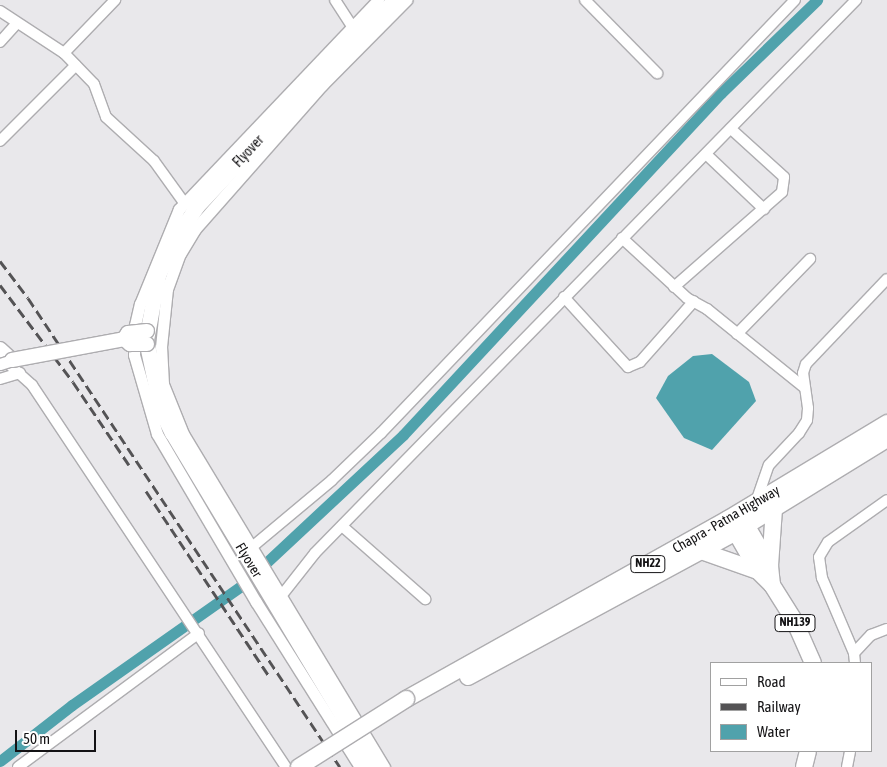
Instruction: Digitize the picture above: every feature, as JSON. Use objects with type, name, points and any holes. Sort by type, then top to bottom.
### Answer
[{"type":"highway","name":"Chapra - Patna Highway","points":[[408,704],[701,551],[737,522],[756,502],[887,423]]},
{"type":"highway","name":"Chapra - Patna Highway","points":[[408,704],[737,522],[774,509],[887,439]]},
{"type":"highway","points":[[701,551],[764,569],[774,509]]},
{"type":"highway","name":"NH139","points":[[737,522],[805,641],[813,662]]},
{"type":"highway","name":"NH22","points":[[299,767],[408,704]]},
{"type":"highway","name":"NH22","points":[[319,767],[408,704]]},
{"type":"highway","points":[[804,767],[808,752]]},
{"type":"main road","name":"Flyover","points":[[373,767],[172,433],[162,410],[147,337],[158,275],[176,238],[197,206],[348,45],[395,0]]},
{"type":"main road","points":[[0,349],[4,360],[124,339],[130,344],[147,337]]},
{"type":"street","points":[[64,53],[115,0]]},
{"type":"street","points":[[335,0],[352,26]]},
{"type":"street","points":[[384,767],[170,408],[163,384],[161,347],[167,290],[180,254],[195,229],[322,85],[406,0]]},
{"type":"street","points":[[282,596],[315,553],[856,0]]},
{"type":"street","points":[[360,767],[237,572],[157,434],[134,355],[135,325],[140,304],[175,218],[185,204],[376,1]]},
{"type":"street","points":[[591,2],[657,73]]},
{"type":"street","points":[[255,551],[381,433],[790,2]]},
{"type":"street","points":[[0,11],[64,53],[76,65],[94,84],[106,118],[158,165],[185,204]]},
{"type":"street","points":[[0,42],[17,22]]},
{"type":"street","points":[[0,141],[76,65]]},
{"type":"street","points":[[674,287],[782,192],[784,177],[731,129]]},
{"type":"street","points":[[706,154],[764,209]]},
{"type":"street","points":[[622,238],[674,287],[805,388]]},
{"type":"street","points":[[737,334],[810,259]]},
{"type":"street","points":[[756,502],[769,465],[799,433],[807,420],[803,373],[812,356],[887,279]]},
{"type":"street","points":[[564,297],[628,367],[640,362],[694,301]]},
{"type":"street","points":[[4,360],[32,384],[199,633],[286,767]]},
{"type":"street","points":[[0,379],[20,373]]},
{"type":"street","points":[[855,658],[822,578],[819,557],[828,542],[887,500]]},
{"type":"street","points":[[342,526],[425,598]]},
{"type":"street","points":[[855,658],[870,635],[887,629]]},
{"type":"street","points":[[18,767],[199,633]]},
{"type":"street","points":[[847,767],[850,752]]},
{"type":"water","points":[[712,354],[749,382],[756,401],[712,450],[684,438],[656,398],[668,376],[693,356]]},
{"type":"waterway","points":[[0,761],[72,705],[240,587],[403,435],[721,93],[817,0]]},
{"type":"railway","points":[[0,261],[28,298],[340,767]]},
{"type":"railway","points":[[0,285],[73,382],[129,465]]},
{"type":"railway","points":[[146,491],[269,676]]}]
